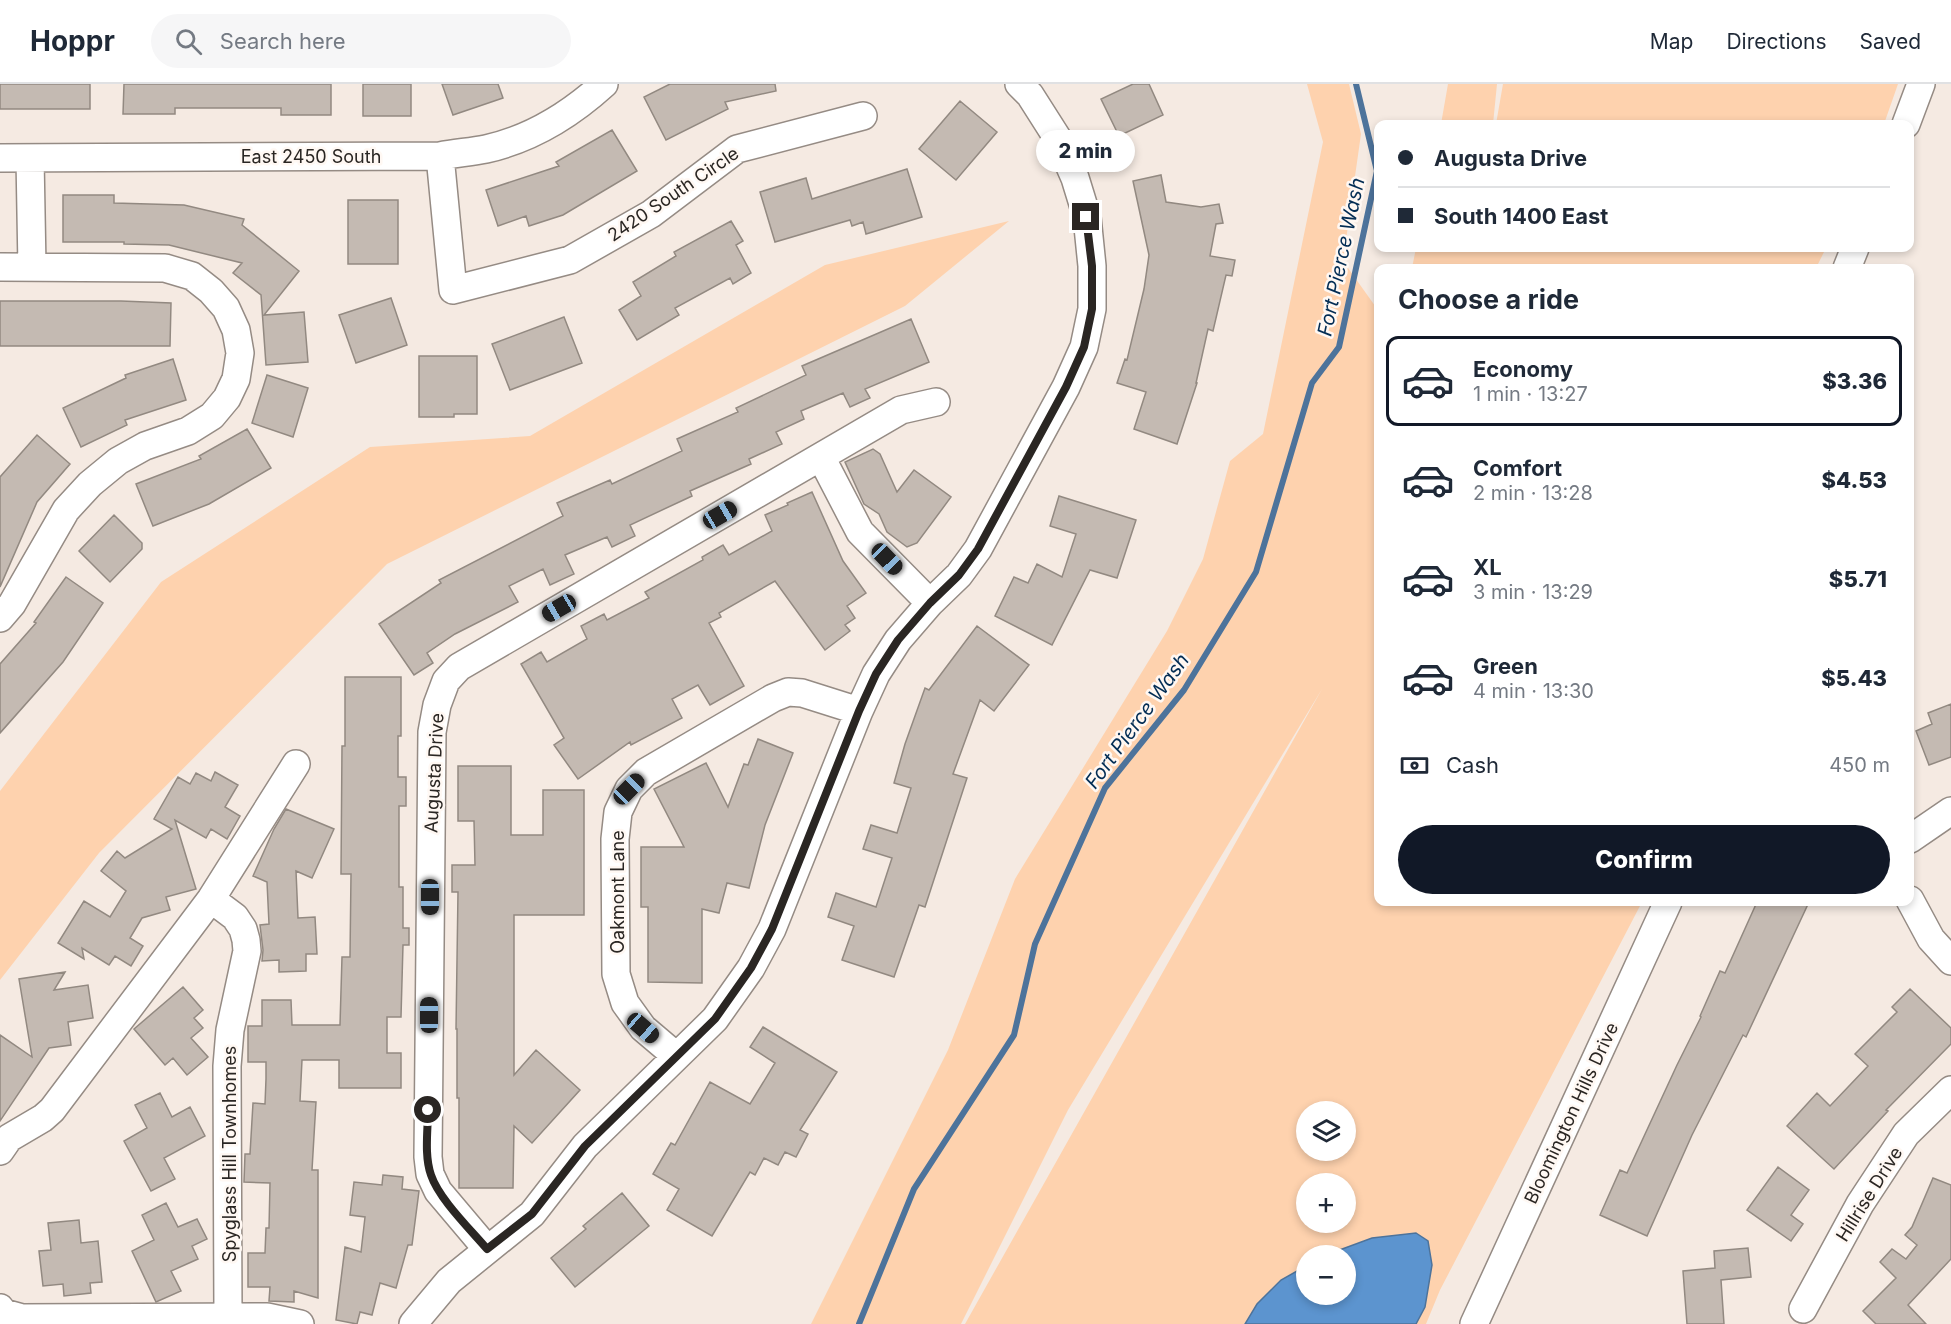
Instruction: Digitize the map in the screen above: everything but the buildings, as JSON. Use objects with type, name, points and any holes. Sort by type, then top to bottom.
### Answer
[{"type":"street","name":"East 2450 South","points":[[0,158],[440,156],[488,148],[525,136],[561,118],[604,84]]},
{"type":"street","points":[[413,1324],[449,1281],[532,1214],[585,1146],[715,1019],[751,968],[772,929],[876,674],[898,640],[930,603],[959,575],[978,549],[1066,387],[1084,347],[1092,309],[1092,266],[1086,217],[1075,178],[1058,139],[1030,95],[1019,84]]},
{"type":"street","points":[[1908,120],[1922,84]]},
{"type":"street","name":"2420 South Circle","points":[[440,156],[453,290],[570,260],[651,214],[737,149],[863,116]]},
{"type":"street","points":[[30,158],[32,267]]},
{"type":"street","points":[[0,267],[165,268],[192,276],[211,291],[226,308],[236,330],[240,353],[236,379],[227,398],[212,416],[188,431],[145,446],[118,461],[90,484],[66,510],[12,604],[0,618]]},
{"type":"street","name":"Augusta Drive","points":[[487,1249],[438,1191],[430,1174],[428,1157],[432,732],[437,705],[446,681],[459,667],[901,410],[936,402]]},
{"type":"street","points":[[821,457],[860,532],[930,603]]},
{"type":"street","name":"Oakmont Lane","points":[[676,1056],[643,1028],[626,1003],[616,974],[615,839],[618,812],[629,789],[646,772],[773,698],[788,692],[802,693],[859,711]]},
{"type":"street","points":[[0,1151],[9,1138],[52,1110],[211,899],[296,764]]},
{"type":"street","points":[[1914,836],[1951,810]]},
{"type":"street","name":"Spyglass Hill Townhomes","points":[[211,899],[235,917],[243,929],[247,951],[230,1030],[227,1066],[228,1317]]},
{"type":"street","name":"Bloomington Hills Drive","points":[[1473,1324],[1666,906]]},
{"type":"street","points":[[1913,906],[1931,939],[1951,962]]},
{"type":"street","name":"Hillrise Drive","points":[[1803,1309],[1860,1204],[1906,1134],[1951,1090]]},
{"type":"street","points":[[0,1308],[4,1313],[22,1318],[267,1317],[300,1324]]},
{"type":"shaded area","points":[[1307,84],[1349,84],[1361,134],[1343,261],[1374,304],[1374,906],[1640,906],[1440,1290],[1426,1324],[965,1324],[1322,689],[1068,1110],[961,1324],[811,1324],[948,1050],[1015,879],[1167,631],[1203,559],[1230,461],[1263,434],[1323,142]]},
{"type":"shaded area","points":[[1448,84],[1497,84],[1493,120],[1442,120]]},
{"type":"shaded area","points":[[1503,84],[1898,84],[1885,120],[1497,120]]},
{"type":"shaded area","points":[[1009,221],[905,306],[387,564],[99,853],[0,980],[0,791],[161,582],[370,447],[530,436],[825,265]]},
{"type":"shaded area","points":[[1415,252],[1824,252],[1818,264],[1413,264]]},
{"type":"water","points":[[1416,1233],[1428,1241],[1432,1265],[1425,1307],[1416,1324],[1245,1324],[1257,1304],[1281,1280],[1296,1272],[1296,1305],[1356,1305],[1356,1245],[1353,1245],[1372,1238]]},
{"type":"waterway","name":"Fort Pierce Wash","points":[[1356,84],[1374,159]]},
{"type":"waterway","name":"Fort Pierce Wash","points":[[859,1324],[914,1189],[1014,1035],[1035,944],[1105,788],[1184,690],[1256,572],[1312,383],[1339,347],[1374,185]]},
{"type":"route","points":[[428,1110],[430,1174],[438,1191],[487,1249],[532,1214],[585,1146],[715,1019],[751,968],[772,929],[876,674],[898,640],[930,603],[959,575],[978,549],[1066,387],[1084,347],[1092,309],[1092,266],[1086,217]]}]
